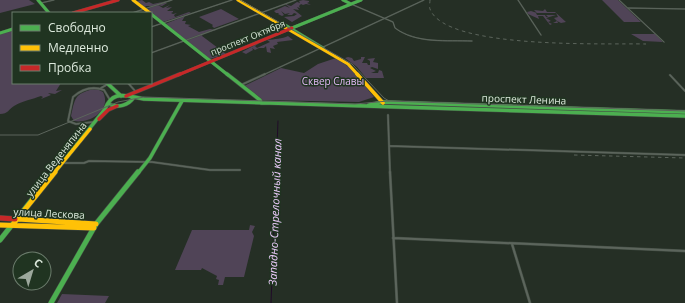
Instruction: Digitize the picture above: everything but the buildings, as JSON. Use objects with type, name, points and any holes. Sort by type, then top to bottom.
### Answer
[{"type":"main road","points":[[76,12],[118,0]]},
{"type":"main road","points":[[133,0],[148,12]]},
{"type":"main road","points":[[240,0],[351,66],[383,104]]},
{"type":"main road","points":[[342,0],[351,4]]},
{"type":"main road","name":"проспект Октября","points":[[136,94],[361,0]]},
{"type":"main road","points":[[39,2],[48,12]]},
{"type":"main road","points":[[152,16],[260,100],[260,103]]},
{"type":"main road","points":[[0,33],[12,29]]},
{"type":"main road","points":[[108,84],[121,96]]},
{"type":"main road","name":"улица Веденяпина","points":[[17,219],[104,110],[115,92]]},
{"type":"main road","points":[[130,102],[136,94]]},
{"type":"main road","name":"проспект Ленина","points":[[110,101],[121,96],[136,94],[142,99]]},
{"type":"main road","name":"проспект Ленина","points":[[117,106],[142,99],[363,106],[383,104],[447,107],[685,112]]},
{"type":"main road","points":[[110,101],[111,106],[117,106]]},
{"type":"main road","points":[[51,303],[95,226],[147,162],[182,101]]},
{"type":"main road","name":"улица Веденяпина","points":[[0,240],[96,122],[108,110],[117,106]]},
{"type":"main road","name":"проспект Ленина","points":[[499,108],[685,116]]},
{"type":"main road","points":[[650,111],[654,115]]},
{"type":"main road","name":"улица Лескова","points":[[0,218],[95,226]]},
{"type":"main road","name":"улица Лескова","points":[[0,225],[95,226]]},
{"type":"street","points":[[39,2],[54,0]]},
{"type":"street","points":[[135,12],[172,0]]},
{"type":"street","points":[[152,27],[232,0]]},
{"type":"street","points":[[152,53],[296,0]]},
{"type":"street","points":[[241,85],[424,0]]},
{"type":"street","points":[[518,0],[541,35]]},
{"type":"street","points":[[619,0],[664,42]]},
{"type":"street","points":[[351,4],[393,22],[396,29],[414,37],[472,41]]},
{"type":"street","points":[[628,8],[685,9]]},
{"type":"street","points":[[670,75],[685,91]]},
{"type":"street","points":[[93,122],[74,124],[68,121],[71,100],[74,96],[87,89],[99,88],[106,86],[107,84]]},
{"type":"street","points":[[129,84],[136,94]]},
{"type":"street","points":[[99,88],[106,92],[110,101]]},
{"type":"street","points":[[388,115],[397,303]]},
{"type":"street","points":[[390,146],[685,155]]},
{"type":"street","points":[[63,163],[84,163],[89,161],[147,162],[210,170],[240,170]]},
{"type":"street","points":[[393,238],[685,251]]},
{"type":"street","points":[[512,243],[530,303]]},
{"type":"green space","points":[[0,0],[29,0],[35,4],[0,13]]},
{"type":"green space","points":[[142,0],[146,3],[149,2],[153,4],[172,0],[164,3],[167,3],[162,6],[158,5],[163,8],[170,5],[166,8],[172,7],[167,11],[173,11],[171,13],[173,14],[177,13],[174,15],[175,17],[189,12],[191,13],[163,22],[152,14],[152,12],[147,10],[153,6],[144,7],[137,1]]},
{"type":"green space","points":[[602,0],[618,0],[641,22],[624,22]]},
{"type":"green space","points":[[299,1],[309,1],[307,3],[311,5],[301,4],[299,6],[300,8],[297,7],[299,10],[293,9],[302,16],[292,22],[284,17],[294,16],[297,14],[294,13],[292,15],[287,15],[290,13],[285,14],[281,11],[284,15],[282,16],[274,11],[285,6],[290,8],[285,4],[288,3],[287,5],[291,6],[297,2],[300,3]]},
{"type":"green space","points":[[221,9],[239,19],[214,28],[212,26],[213,25],[199,17]]},
{"type":"green space","points":[[545,9],[547,12],[555,12],[566,22],[561,23],[557,21],[554,18],[558,17],[556,13],[537,13],[534,10],[543,11]]},
{"type":"green space","points":[[531,11],[537,13],[537,15],[545,15],[546,17],[548,17],[546,15],[556,15],[546,18],[551,21],[548,22],[552,24],[550,25],[543,16],[538,16],[539,19],[528,14],[527,12]]},
{"type":"green space","points":[[185,16],[182,21],[186,21],[185,24],[191,25],[188,26],[199,32],[210,29],[216,30],[203,34],[202,36],[218,48],[230,44],[230,46],[220,49],[226,54],[210,59],[186,41],[187,39],[185,40],[165,24]]},
{"type":"green space","points":[[12,30],[12,84],[60,84],[56,91],[62,90],[55,94],[48,93],[51,95],[41,99],[43,97],[41,96],[20,103],[3,114],[0,114],[0,34]]},
{"type":"green space","points":[[631,34],[655,34],[663,42],[643,41]]},
{"type":"green space","points":[[288,36],[293,40],[277,42],[278,44],[273,46],[275,49],[270,48],[271,53],[267,52],[266,46],[255,50],[252,48],[253,50],[246,54],[242,52],[257,44],[255,46],[257,48],[270,42],[267,40]]},
{"type":"green space","points":[[361,57],[365,57],[362,63],[367,63],[368,65],[370,65],[370,61],[367,59],[375,58],[373,62],[378,63],[378,69],[372,67],[370,68],[376,71],[371,73],[378,73],[379,70],[382,71],[384,78],[366,78],[357,67],[345,58],[352,58],[354,61],[361,59]]},
{"type":"green space","name":"Сквер Славы","points":[[336,58],[349,67],[366,85],[365,86],[374,97],[359,102],[262,100],[244,86],[281,68],[304,73],[318,64]]},
{"type":"green space","points":[[93,89],[103,92],[105,105],[93,118],[74,121],[71,116],[76,98],[82,93]]},
{"type":"green space","points":[[504,108],[648,112],[650,113],[513,110]]},
{"type":"green space","points":[[250,225],[255,226],[252,232],[254,236],[244,277],[225,277],[223,285],[218,285],[219,280],[216,279],[217,276],[202,268],[201,270],[175,270],[192,230],[249,230]]},
{"type":"green space","points":[[62,294],[109,296],[105,303],[57,303]]},
{"type":"waterway","name":"Западно-Стрелочный канал","points":[[271,303],[278,121]]},
{"type":"tram line","points":[[240,0],[352,64],[384,98],[389,101]]},
{"type":"tram line","points":[[0,135],[38,135],[118,102],[144,97],[355,104],[388,101],[685,111]]},
{"type":"railway","points":[[430,0],[430,9],[442,22],[465,32],[495,38],[529,42],[646,44]]},
{"type":"railway","points":[[574,155],[685,158]]},
{"type":"traffic: fast","points":[[38,0],[48,12]]},
{"type":"traffic: fast","points":[[343,0],[351,4]]},
{"type":"traffic: fast","points":[[292,28],[361,0]]},
{"type":"traffic: fast","points":[[152,15],[260,100],[261,103]]},
{"type":"traffic: fast","points":[[285,25],[323,48]]},
{"type":"traffic: fast","points":[[0,33],[12,29]]},
{"type":"traffic: fast","points":[[108,84],[121,96]]},
{"type":"traffic: fast","points":[[0,240],[105,109],[109,100],[111,98],[124,95],[134,97]]},
{"type":"traffic: fast","points":[[134,97],[144,99],[685,116]]},
{"type":"traffic: fast","points":[[108,104],[111,106],[122,106],[129,103],[134,97]]},
{"type":"traffic: fast","points":[[51,303],[96,224],[150,158],[182,101]]},
{"type":"traffic: fast","points":[[369,105],[383,102],[685,112]]},
{"type":"traffic: slow","points":[[133,0],[149,12]]},
{"type":"traffic: slow","points":[[238,0],[348,64],[383,103]]},
{"type":"traffic: slow","points":[[14,223],[90,129]]},
{"type":"traffic: slow","points":[[18,219],[96,224]]},
{"type":"traffic: slow","points":[[0,225],[94,228]]},
{"type":"traffic: jam","points":[[76,12],[118,0]]},
{"type":"traffic: jam","points":[[126,96],[292,28]]},
{"type":"traffic: jam","points":[[99,119],[108,110],[117,106]]},
{"type":"traffic: jam","points":[[0,218],[15,219]]}]
